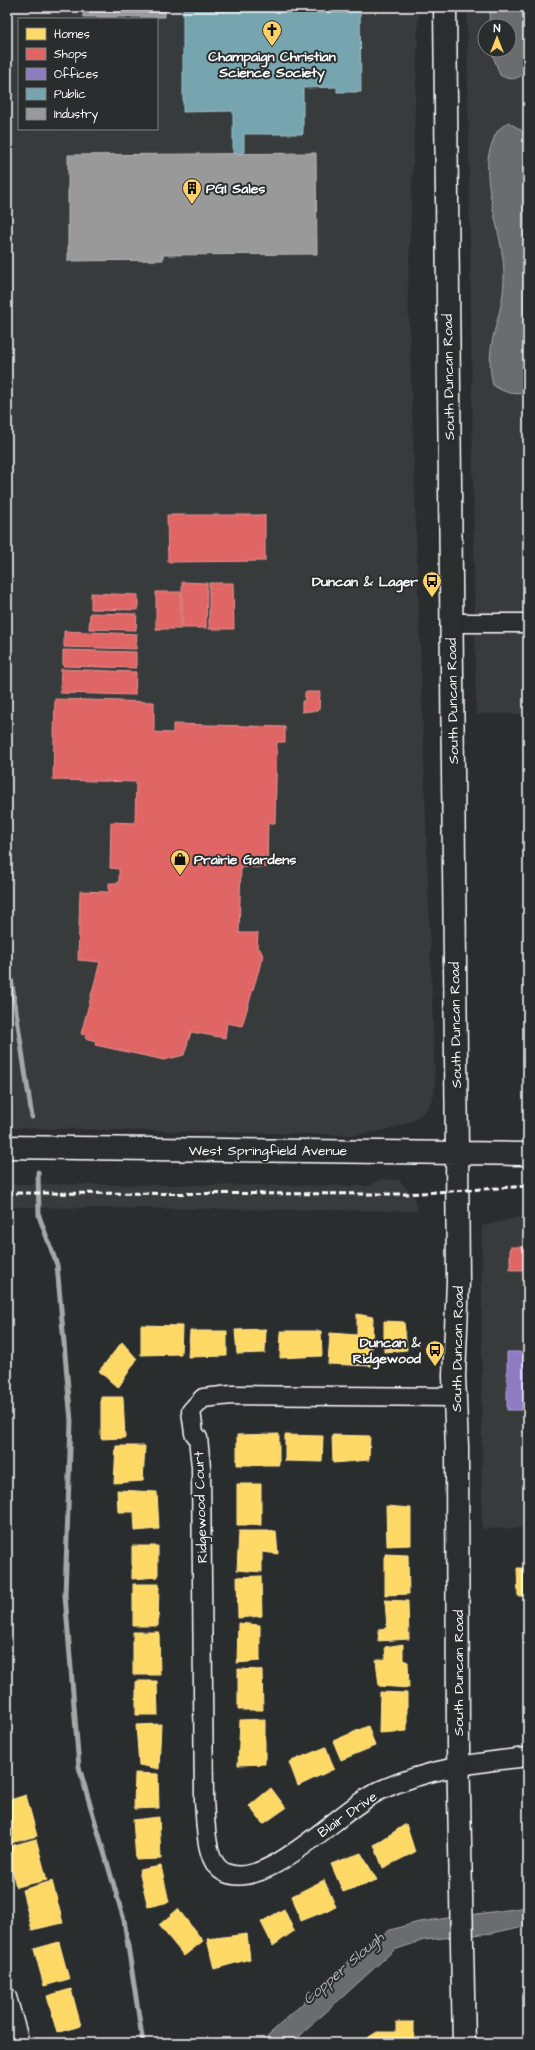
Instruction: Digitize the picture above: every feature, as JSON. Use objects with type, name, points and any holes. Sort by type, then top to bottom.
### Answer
[{"type":"main road","name":"South Duncan Road","points":[[445,7],[458,1282],[454,1397],[457,1447],[459,1766],[464,2043]]},
{"type":"main road","name":"West Springfield Avenue","points":[[7,1147],[528,1154]]},
{"type":"street","points":[[451,623],[528,623]]},
{"type":"street","name":"Ridgewood Court","points":[[221,1871],[211,1856],[206,1835],[201,1466],[198,1438],[194,1433],[191,1410],[203,1398],[231,1395],[454,1397]]},
{"type":"street","name":"Blair Drive","points":[[221,1871],[235,1875],[252,1874],[270,1867],[376,1792],[433,1772],[459,1766],[528,1757]]},
{"type":"street","points":[[7,1997],[14,2033]]},
{"type":"shaded area","points":[[7,7],[419,7],[408,290],[435,1086],[433,1098],[427,1109],[414,1120],[391,1129],[356,1135],[11,1128],[9,1101],[7,1101]]},
{"type":"shaded area","points":[[467,7],[528,7],[528,714],[476,714]]},
{"type":"shaded area","points":[[381,1179],[399,1180],[414,1197],[418,1211],[7,1207],[7,1184],[370,1186]]},
{"type":"shaded area","points":[[528,1215],[528,1528],[482,1529],[482,1226]]},
{"type":"water","points":[[491,7],[523,7],[528,24],[528,70],[521,76],[511,79],[500,75],[494,58],[517,58],[517,18],[489,18]]},
{"type":"water","points":[[508,122],[521,130],[528,143],[528,393],[523,394],[505,392],[493,385],[490,356],[494,331],[503,294],[504,280],[502,249],[489,189],[488,159],[491,145],[499,129]]},
{"type":"water","name":"Copper Slough","points":[[528,1907],[528,1925],[493,1933],[424,1940],[394,1950],[292,2043],[260,2043],[355,1955],[390,1930],[419,1922]]},
{"type":"building: Homes","points":[[357,1314],[373,1317],[371,1366],[328,1364],[330,1333],[357,1335]]},
{"type":"building: Homes","points":[[384,1321],[404,1322],[407,1350],[384,1352]]},
{"type":"building: Homes","points":[[141,1325],[182,1326],[181,1354],[141,1355]]},
{"type":"building: Homes","points":[[266,1329],[265,1353],[237,1354],[235,1330]]},
{"type":"building: Homes","points":[[190,1331],[227,1331],[227,1356],[188,1357]]},
{"type":"building: Homes","points":[[281,1331],[321,1331],[322,1356],[280,1358]]},
{"type":"building: Homes","points":[[122,1342],[137,1359],[118,1388],[99,1371]]},
{"type":"building: Homes","points":[[101,1397],[123,1397],[125,1438],[101,1439]]},
{"type":"building: Homes","points":[[279,1434],[279,1465],[237,1465],[237,1435]]},
{"type":"building: Homes","points":[[285,1435],[323,1436],[322,1462],[285,1461]]},
{"type":"building: Homes","points":[[332,1435],[370,1436],[369,1460],[333,1463]]},
{"type":"building: Homes","points":[[116,1446],[145,1446],[143,1481],[114,1483]]},
{"type":"building: Homes","points":[[237,1484],[261,1484],[261,1525],[237,1525]]},
{"type":"building: Homes","points":[[117,1490],[157,1492],[159,1529],[135,1531],[134,1512],[118,1512]]},
{"type":"building: Homes","points":[[386,1506],[411,1508],[411,1545],[387,1546]]},
{"type":"building: Homes","points":[[239,1531],[276,1531],[278,1554],[262,1552],[262,1572],[237,1570]]},
{"type":"building: Homes","points":[[132,1546],[158,1546],[158,1577],[132,1579]]},
{"type":"building: Homes","points":[[385,1554],[408,1555],[409,1594],[385,1595]]},
{"type":"building: Homes","points":[[517,1568],[528,1568],[528,1596],[518,1596]]},
{"type":"building: Homes","points":[[261,1576],[262,1616],[238,1618],[237,1577]]},
{"type":"building: Homes","points":[[133,1584],[159,1584],[158,1626],[133,1626]]},
{"type":"building: Homes","points":[[385,1600],[408,1601],[409,1639],[378,1641],[379,1629],[387,1628]]},
{"type":"building: Homes","points":[[238,1623],[260,1625],[260,1661],[237,1663]]},
{"type":"building: Homes","points":[[133,1632],[159,1632],[160,1675],[133,1675]]},
{"type":"building: Homes","points":[[403,1644],[403,1660],[408,1662],[409,1688],[379,1686],[376,1660],[386,1659],[385,1647]]},
{"type":"building: Homes","points":[[238,1669],[262,1670],[263,1710],[238,1710]]},
{"type":"building: Homes","points":[[136,1681],[157,1681],[158,1715],[136,1715]]},
{"type":"building: Homes","points":[[380,1692],[407,1693],[407,1731],[379,1733]]},
{"type":"building: Homes","points":[[265,1719],[265,1764],[238,1765],[240,1720]]},
{"type":"building: Homes","points":[[161,1724],[159,1769],[139,1765],[136,1725]]},
{"type":"building: Homes","points":[[368,1726],[375,1746],[341,1760],[333,1741]]},
{"type":"building: Homes","points":[[326,1747],[334,1769],[298,1786],[289,1762]]},
{"type":"building: Homes","points":[[135,1773],[158,1774],[159,1808],[134,1809]]},
{"type":"building: Homes","points":[[271,1788],[286,1808],[263,1824],[249,1806]]},
{"type":"building: Homes","points":[[26,1795],[37,1836],[7,1844],[7,1801]]},
{"type":"building: Homes","points":[[159,1817],[161,1859],[136,1860],[133,1820]]},
{"type":"building: Homes","points":[[406,1824],[415,1852],[383,1868],[374,1845]]},
{"type":"building: Homes","points":[[36,1839],[47,1880],[16,1887],[7,1847]]},
{"type":"building: Homes","points":[[361,1853],[377,1880],[343,1892],[331,1864]]},
{"type":"building: Homes","points":[[161,1866],[169,1902],[148,1907],[139,1870]]},
{"type":"building: Homes","points":[[324,1880],[336,1907],[301,1921],[292,1896]]},
{"type":"building: Homes","points":[[52,1881],[63,1923],[32,1930],[22,1890]]},
{"type":"building: Homes","points":[[178,1909],[203,1941],[184,1956],[159,1925]]},
{"type":"building: Homes","points":[[284,1909],[294,1931],[273,1946],[261,1922]]},
{"type":"building: Homes","points":[[247,1934],[250,1959],[214,1969],[207,1939]]},
{"type":"building: Homes","points":[[59,1942],[69,1979],[44,1986],[34,1949]]},
{"type":"building: Homes","points":[[71,1989],[81,2026],[57,2033],[47,1996]]},
{"type":"building: Homes","points":[[396,2022],[414,2022],[414,2043],[364,2043],[364,2040],[377,2032],[396,2032]]},
{"type":"building: Shops","points":[[167,515],[265,515],[265,561],[168,562]]},
{"type":"building: Shops","points":[[182,582],[207,583],[206,628],[182,628]]},
{"type":"building: Shops","points":[[209,583],[233,583],[234,629],[209,629]]},
{"type":"building: Shops","points":[[156,592],[181,592],[181,629],[156,629]]},
{"type":"building: Shops","points":[[91,593],[138,595],[138,610],[91,609]]},
{"type":"building: Shops","points":[[90,613],[137,614],[136,630],[89,629]]},
{"type":"building: Shops","points":[[64,631],[137,634],[136,649],[64,647]]},
{"type":"building: Shops","points":[[63,650],[136,652],[136,668],[63,666]]},
{"type":"building: Shops","points":[[61,669],[136,672],[135,695],[60,693]]},
{"type":"building: Shops","points":[[305,692],[320,692],[319,710],[302,712],[302,701],[305,701]]},
{"type":"building: Shops","name":"Prairie Gardens","points":[[55,699],[154,702],[154,732],[173,733],[173,724],[285,727],[285,742],[277,742],[275,823],[268,823],[267,867],[241,867],[239,933],[258,933],[257,949],[260,949],[263,956],[242,1026],[227,1023],[225,1038],[191,1032],[184,1055],[164,1060],[95,1045],[96,1041],[85,1038],[86,1035],[81,1034],[100,962],[78,960],[80,891],[109,892],[109,883],[119,883],[119,869],[110,868],[111,822],[135,823],[136,782],[53,780]]},
{"type":"building: Shops","points":[[510,1247],[528,1247],[528,1270],[510,1270]]},
{"type":"building: Offices","points":[[507,1352],[528,1352],[528,1410],[507,1410]]},
{"type":"building: Public","name":"Champaign Christian Science Society","points":[[183,7],[360,7],[361,92],[337,92],[337,87],[303,88],[303,134],[244,134],[244,153],[233,154],[233,111],[183,112]]},
{"type":"building: Industry","points":[[83,7],[165,7],[165,17],[83,17]]},
{"type":"building: Industry","name":"PGI Sales","points":[[316,153],[317,254],[163,255],[163,260],[68,261],[68,155]]},
{"type":"waterway","points":[[7,952],[32,1117]]},
{"type":"waterway","points":[[38,1172],[39,1216],[57,1265],[71,1421],[65,1595],[79,1767],[124,1920],[143,2043]]},
{"type":"railway","points":[[7,1193],[406,1194],[528,1186]]},
{"type":"place","name":"Champaign Christian Science Society","points":[[272,47]]},
{"type":"place","name":"PGI Sales","points":[[192,205]]},
{"type":"place","name":"Duncan & Lager","points":[[432,598]]},
{"type":"place","name":"Prairie Gardens","points":[[180,876]]},
{"type":"place","name":"Duncan & Ridgewood","points":[[435,1367]]}]
